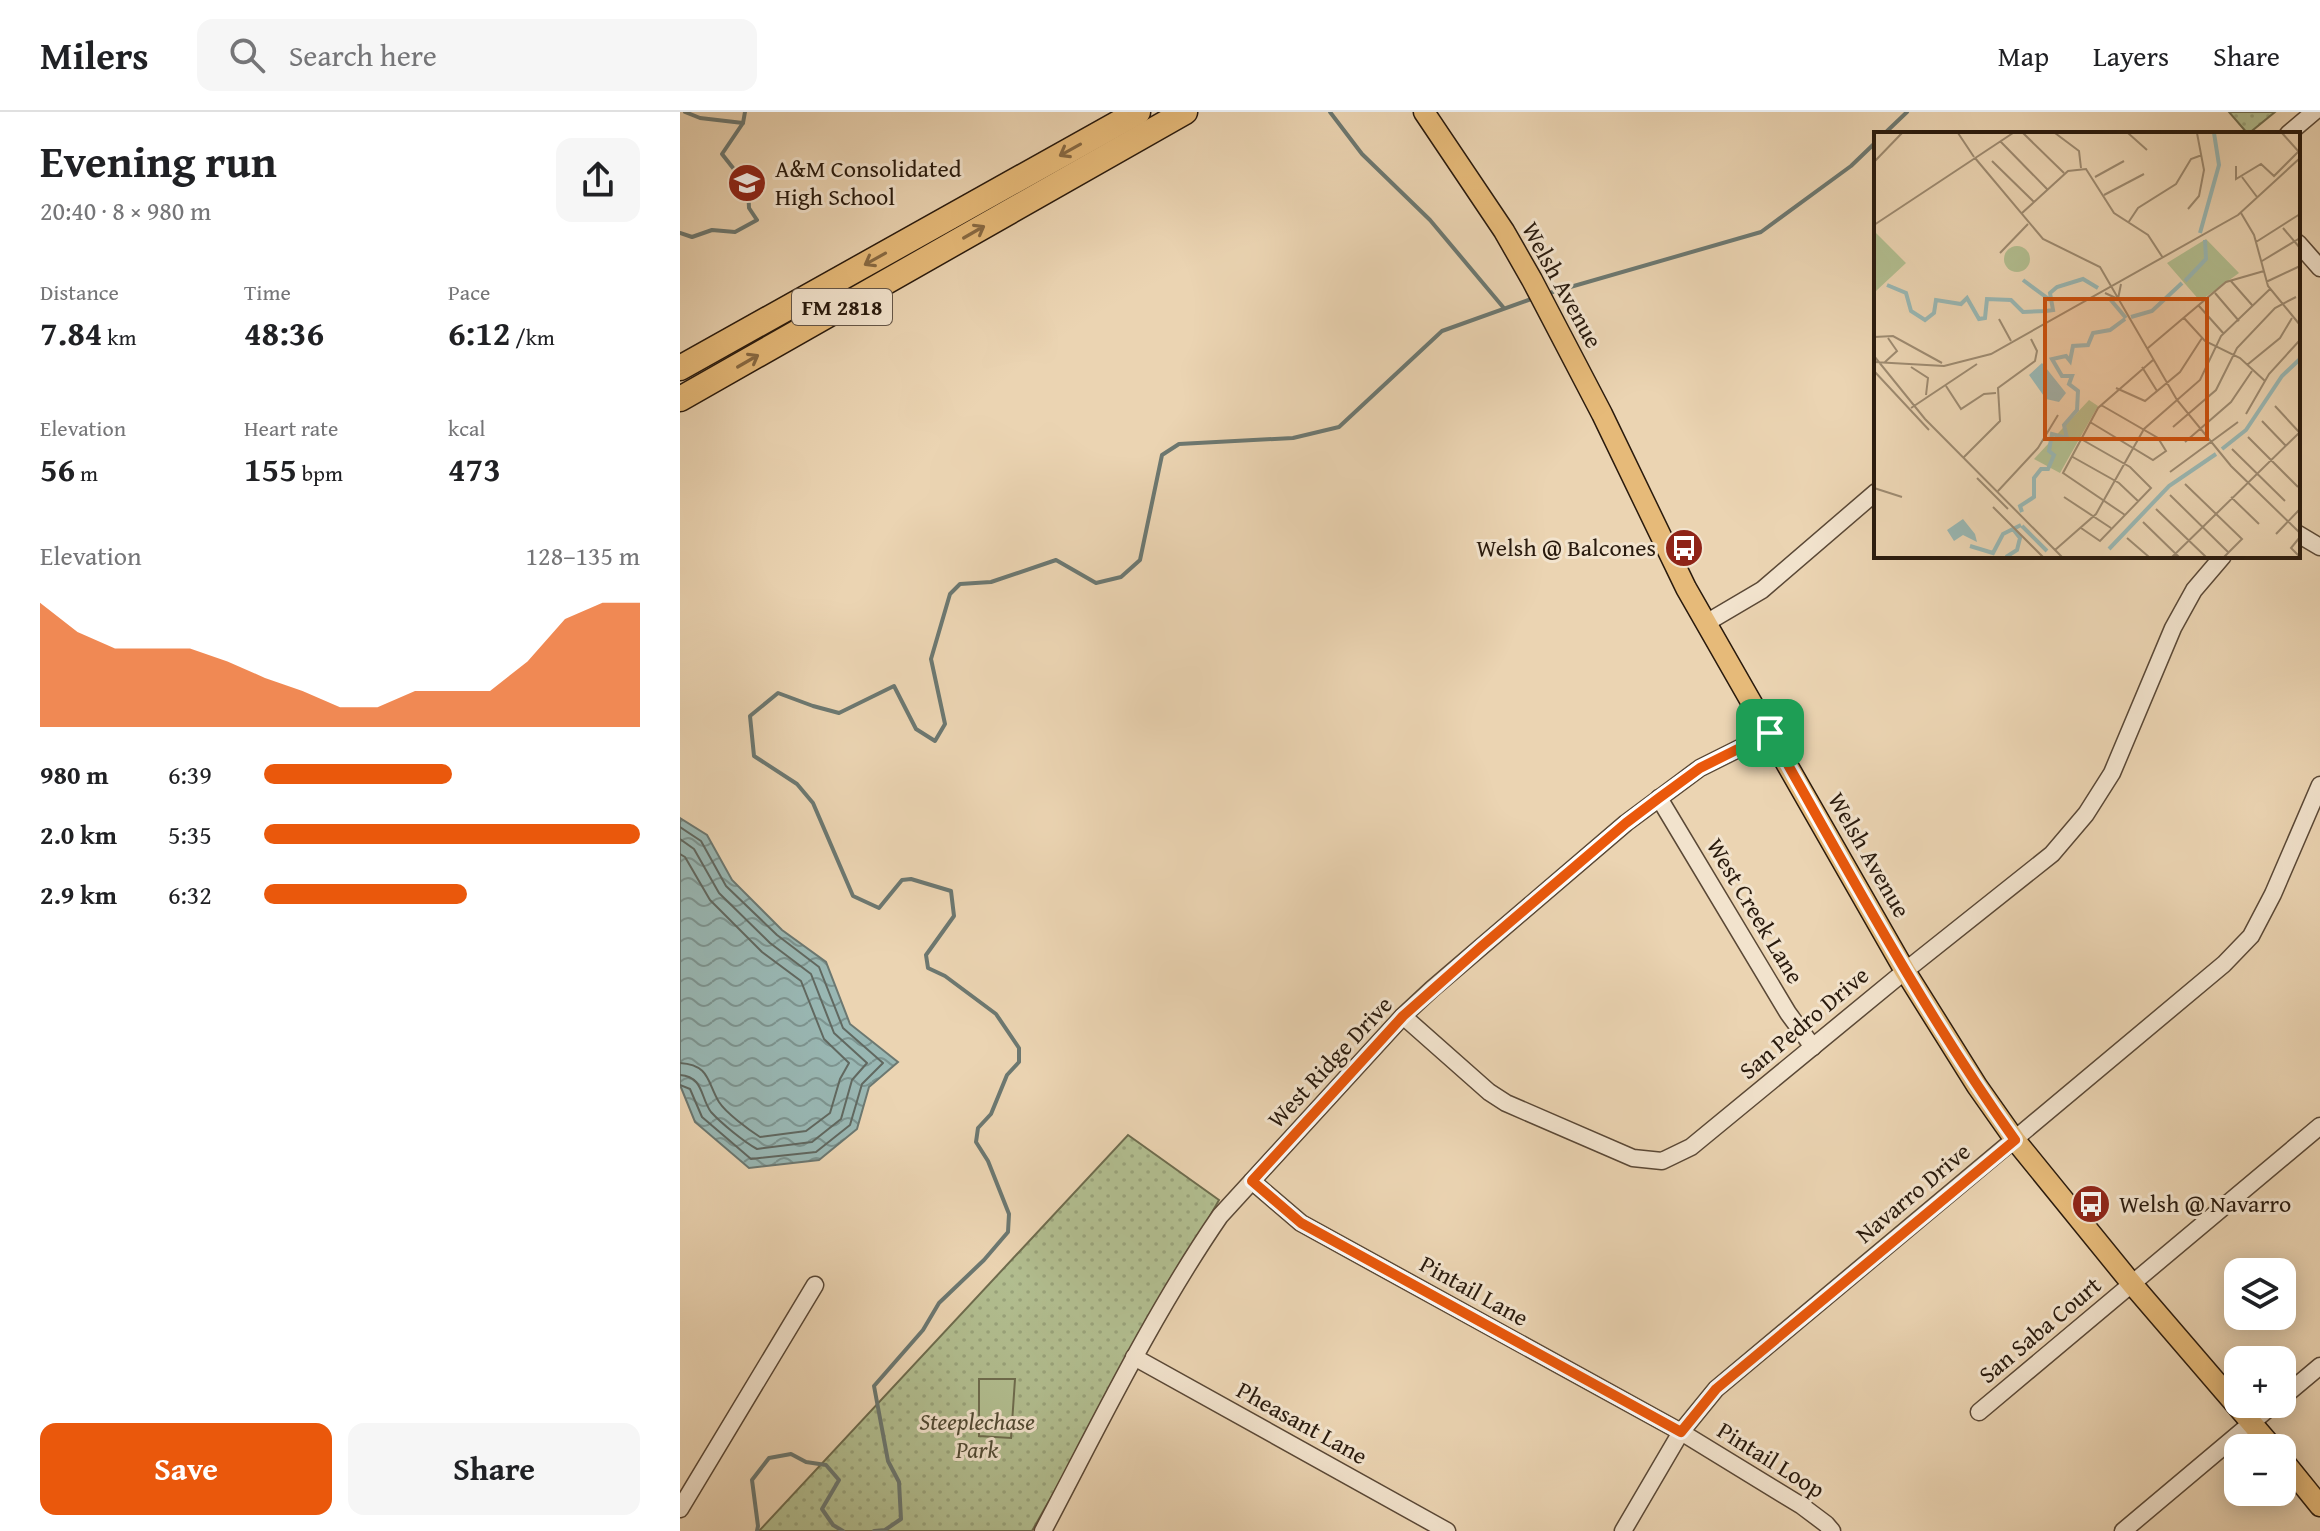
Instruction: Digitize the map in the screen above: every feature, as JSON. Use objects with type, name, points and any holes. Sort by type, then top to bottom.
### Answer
[{"type":"highway","name":"FM 2818","points":[[680,368],[1138,112]]},
{"type":"highway","name":"FM 2818","points":[[680,399],[1185,112]]},
{"type":"main road","name":"Welsh Avenue","points":[[1424,112],[1504,231],[1532,280],[1602,414],[1686,588],[1905,971],[1977,1086],[2015,1140],[2132,1284],[2262,1434]]},
{"type":"main road","points":[[2296,1476],[2320,1506]]},
{"type":"street","points":[[2290,132],[2314,112]]},
{"type":"street","points":[[2300,245],[2320,268]]},
{"type":"street","points":[[1706,623],[1762,590],[1874,494]]},
{"type":"street","points":[[2300,535],[2320,547]]},
{"type":"street","name":"San Pedro Drive","points":[[1403,1016],[1489,1092],[1506,1103],[1633,1158],[1662,1161],[1691,1147],[2052,854],[2086,814],[2112,773],[2173,628],[2194,590],[2221,558]]},
{"type":"street","name":"West Ridge Drive","points":[[1043,1531],[1134,1357],[1220,1216],[1403,1016],[1562,877],[1659,798],[1700,768],[1770,733]]},
{"type":"street","name":"Navarro Drive","points":[[1623,1531],[1681,1432],[1716,1389],[2224,964],[2251,936],[2273,894],[2320,785]]},
{"type":"street","name":"West Creek Lane","points":[[1659,798],[1788,1013],[1813,1047]]},
{"type":"street","name":"San Saba Court","points":[[1979,1412],[2320,1126]]},
{"type":"street","name":"Pintail Lane","points":[[1252,1181],[1301,1223],[1681,1432]]},
{"type":"street","points":[[680,1509],[815,1285]]},
{"type":"street","name":"Pheasant Lane","points":[[1134,1357],[1447,1531]]},
{"type":"street","points":[[2296,1386],[2320,1366]]},
{"type":"street","points":[[2123,1531],[2258,1418]]},
{"type":"street","name":"Pintail Loop","points":[[1681,1432],[1802,1506],[1832,1531]]},
{"type":"green space","points":[[2229,112],[2275,112],[2250,132],[2246,132]]},
{"type":"green space","name":"Steeplechase Park","points":[[1128,1135],[1219,1200],[1032,1531],[759,1531]]},
{"type":"green space","points":[[979,1379],[1015,1379],[1011,1438],[979,1436]]},
{"type":"water","points":[[680,818],[707,835],[732,880],[782,930],[826,962],[850,1024],[898,1062],[869,1087],[857,1129],[819,1160],[749,1168],[695,1122],[680,1085]]},
{"type":"waterway","points":[[685,112],[700,118],[743,123]]},
{"type":"waterway","points":[[680,233],[692,237],[712,230],[735,232],[757,220],[749,208],[748,187],[722,154],[743,123],[745,112]]},
{"type":"waterway","points":[[1330,112],[1362,154],[1430,220],[1503,307]]},
{"type":"waterway","points":[[1886,132],[1907,112]]},
{"type":"waterway","points":[[1546,294],[1761,232],[1851,166],[1874,144]]},
{"type":"waterway","points":[[874,1531],[885,1530],[901,1519],[899,1482],[888,1461],[874,1386],[923,1330],[939,1303],[1008,1232],[1009,1214],[988,1161],[976,1142],[978,1128],[991,1114],[1007,1075],[1019,1062],[1019,1048],[996,1014],[945,976],[928,968],[926,955],[954,916],[951,891],[911,879],[902,880],[879,908],[853,896],[813,803],[797,784],[754,756],[750,716],[778,693],[839,713],[894,686],[916,729],[935,741],[945,724],[931,659],[950,594],[960,584],[991,582],[1056,560],[1096,583],[1121,577],[1140,560],[1162,455],[1179,444],[1293,438],[1339,427],[1442,331],[1534,298]]},
{"type":"waterway","points":[[757,1531],[752,1480],[769,1458],[791,1454],[806,1462],[826,1465],[839,1480],[822,1509],[833,1525],[843,1531]]},
{"type":"place","name":"A&M Consolidated High School","points":[[747,183]]},
{"type":"place","name":"Welsh @ Balcones","points":[[1684,548]]},
{"type":"place","name":"Welsh @ Navarro","points":[[2091,1204]]},
{"type":"route","points":[[1770,733],[1905,971],[2015,1140],[1716,1389],[1681,1432],[1301,1223],[1252,1181],[1403,1016],[1432,989],[1659,798],[1700,768],[1770,733]]}]
